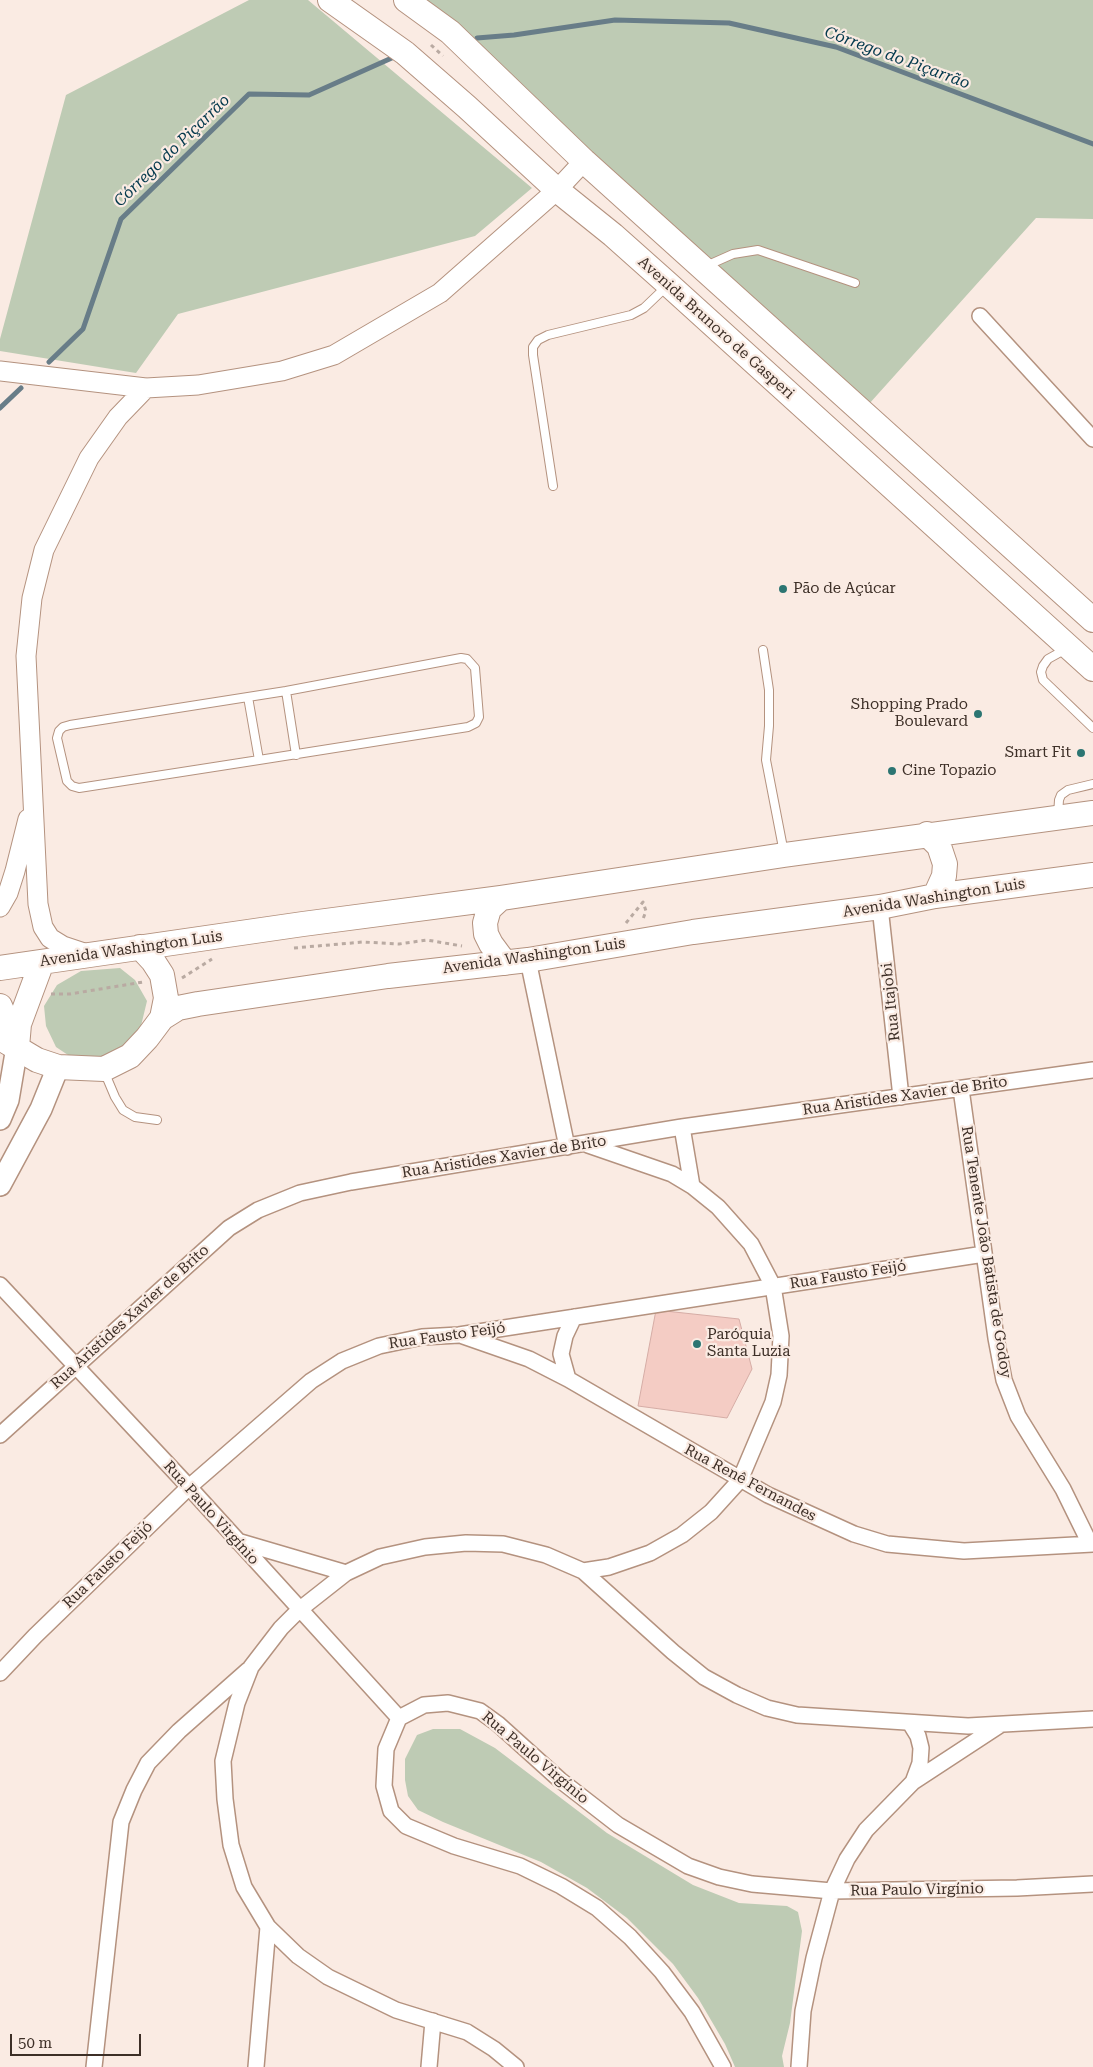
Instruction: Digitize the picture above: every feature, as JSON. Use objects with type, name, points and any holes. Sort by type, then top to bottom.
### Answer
[{"type":"main road","name":"Avenida Brunoro de Gasperi","points":[[330,0],[404,53],[467,107],[557,190],[613,235],[1093,669]]},
{"type":"main road","points":[[406,0],[450,32],[584,161],[1093,620]]},
{"type":"main road","name":"Avenida Washington Luis","points":[[0,968],[312,922],[501,898],[928,834],[1093,813]]},
{"type":"main road","points":[[928,834],[939,846],[945,864],[944,876],[935,896]]},
{"type":"main road","name":"Avenida Washington Luis","points":[[9,1042],[37,1060],[58,1067],[104,1069],[130,1056],[162,1018],[178,1008],[388,976],[528,960],[693,932],[880,907],[935,896],[1088,872]]},
{"type":"main road","points":[[501,898],[489,909],[485,923],[486,934],[490,944],[505,963]]},
{"type":"main road","points":[[140,948],[153,961],[162,975],[166,998],[162,1018]]},
{"type":"main road","points":[[9,1042],[19,1024],[42,962]]},
{"type":"main road","points":[[0,1006],[9,1042],[8,1100],[0,1119]]},
{"type":"main road","points":[[0,1185],[41,1109],[58,1067]]},
{"type":"street","points":[[0,371],[146,388],[198,385],[282,371],[334,355],[440,293],[557,190],[584,161]]},
{"type":"street","points":[[980,316],[1093,439]]},
{"type":"street","points":[[90,955],[63,946],[50,938],[43,927],[38,904],[26,656],[32,598],[44,550],[89,458],[118,417],[146,388]]},
{"type":"street","points":[[0,907],[8,893],[15,871],[33,798]]},
{"type":"street","name":"Rua Itajobi","points":[[880,907],[901,1097]]},
{"type":"street","points":[[528,960],[567,1147]]},
{"type":"street","name":"Rua Aristides Xavier de Brito","points":[[0,1435],[229,1228],[258,1210],[300,1193],[351,1182],[682,1127],[1093,1070]]},
{"type":"street","name":"Rua Tenente João Batista de Godoy","points":[[961,1089],[996,1338],[1004,1380],[1018,1416],[1063,1489],[1092,1544]]},
{"type":"street","points":[[682,1127],[692,1186]]},
{"type":"street","points":[[584,1571],[609,1568],[650,1553],[682,1535],[711,1512],[740,1480],[773,1402],[779,1375],[781,1336],[773,1286],[751,1244],[718,1207],[692,1186],[672,1174],[585,1144]]},
{"type":"street","name":"Rua Fausto Feijó","points":[[0,1673],[35,1636],[189,1487],[311,1382],[342,1361],[379,1346],[422,1337],[459,1335],[984,1254]]},
{"type":"street","name":"Rua Paulo Virgínio","points":[[0,1285],[189,1487],[399,1718],[424,1705],[448,1704],[480,1711],[498,1724],[560,1780],[618,1825],[688,1866],[719,1877],[752,1884],[832,1891],[1008,1888],[1093,1884]]},
{"type":"street","points":[[568,1379],[560,1354],[565,1336],[574,1317]]},
{"type":"street","name":"Rua Renê Fernandes","points":[[459,1335],[496,1346],[529,1359],[568,1379],[740,1480],[816,1518],[854,1534],[887,1544],[964,1551],[1092,1544]]},
{"type":"street","points":[[237,1541],[346,1573]]},
{"type":"street","points":[[94,2067],[121,1822],[148,1763],[179,1731],[251,1668],[281,1628],[299,1610],[346,1573],[380,1557],[425,1547],[466,1543],[503,1544],[546,1555],[584,1571],[673,1652],[704,1677],[737,1696],[767,1708],[798,1715],[968,1726],[1093,1719]]},
{"type":"street","points":[[251,1668],[237,1703],[223,1761],[225,1799],[231,1845],[244,1887],[268,1927],[298,1956],[328,1977],[396,2010],[467,2032],[494,2048],[516,2067]]},
{"type":"street","points":[[399,1718],[386,1749],[384,1786],[391,1811],[406,1826],[454,1846],[520,1866],[561,1886],[597,1908],[630,1937],[662,1972],[692,2012],[723,2067]]},
{"type":"street","points":[[910,1723],[918,1736],[921,1748],[920,1763],[913,1782]]},
{"type":"street","points":[[800,2067],[803,2011],[814,1958],[832,1891],[847,1859],[866,1830],[913,1782],[1001,1724]]},
{"type":"street","points":[[256,2067],[268,1927]]},
{"type":"street","points":[[429,2067],[433,2022]]},
{"type":"lane","points":[[702,268],[733,254],[758,250],[855,283]]},
{"type":"lane","points":[[553,486],[533,346],[538,340],[548,335],[631,315],[644,308],[668,284]]},
{"type":"lane","points":[[1069,648],[1048,658],[1041,672],[1043,680],[1093,728]]},
{"type":"lane","points":[[763,650],[769,690],[769,726],[766,760],[784,855]]},
{"type":"lane","points":[[461,658],[467,659],[475,668],[478,717],[476,723],[468,727],[259,760],[79,788],[72,786],[68,781],[57,738],[59,731],[63,727],[286,690],[461,658]]},
{"type":"lane","points":[[286,690],[296,754]]},
{"type":"lane","points":[[248,697],[259,760]]},
{"type":"lane","points":[[1058,817],[1061,795],[1068,790],[1093,784]]},
{"type":"lane","points":[[104,1069],[115,1097],[123,1110],[135,1117],[157,1120]]},
{"type":"path","points":[[617,924],[626,923],[644,918],[646,911],[643,902],[626,923]]},
{"type":"path","points":[[288,948],[363,942],[399,944],[427,940],[476,948],[490,944]]},
{"type":"path","points":[[30,994],[70,994],[163,979],[184,978],[218,954]]},
{"type":"green space","points":[[249,0],[308,0],[532,188],[475,236],[178,314],[136,373],[0,351],[0,339],[66,95]]},
{"type":"green space","points":[[415,0],[1093,0],[1093,219],[1036,218],[869,404]]},
{"type":"green space","points":[[120,968],[135,980],[147,1001],[140,1030],[117,1054],[92,1060],[71,1057],[56,1047],[46,1026],[44,1006],[57,985],[81,971]]},
{"type":"green space","points":[[433,1729],[460,1729],[495,1748],[607,1833],[693,1885],[739,1903],[787,1906],[798,1912],[802,1931],[790,2023],[782,2056],[784,2067],[735,2067],[725,2044],[698,1998],[673,1964],[627,1918],[587,1888],[541,1862],[418,1810],[408,1796],[405,1780],[405,1759],[417,1735]]},
{"type":"building","name":"Paróquia Santa Luzia","points":[[656,1310],[739,1319],[752,1369],[727,1418],[638,1406]]},
{"type":"waterway","name":"Córrego do Piçarrão","points":[[477,38],[514,35],[615,20],[729,23],[836,47],[1093,144]]},
{"type":"waterway","name":"Córrego do Piçarrão","points":[[49,362],[83,329],[121,219],[249,94],[309,95],[394,57]]},
{"type":"waterway","name":"Córrego do Piçarrão","points":[[0,408],[21,388]]},
{"type":"place","name":"Pão de Açúcar","points":[[783,589]]},
{"type":"place","name":"Shopping Prado Boulevard","points":[[978,714]]},
{"type":"place","name":"Smart Fit","points":[[1081,753]]},
{"type":"place","name":"Cine Topazio","points":[[892,771]]},
{"type":"place","name":"Paróquia Santa Luzia","points":[[697,1344]]}]
